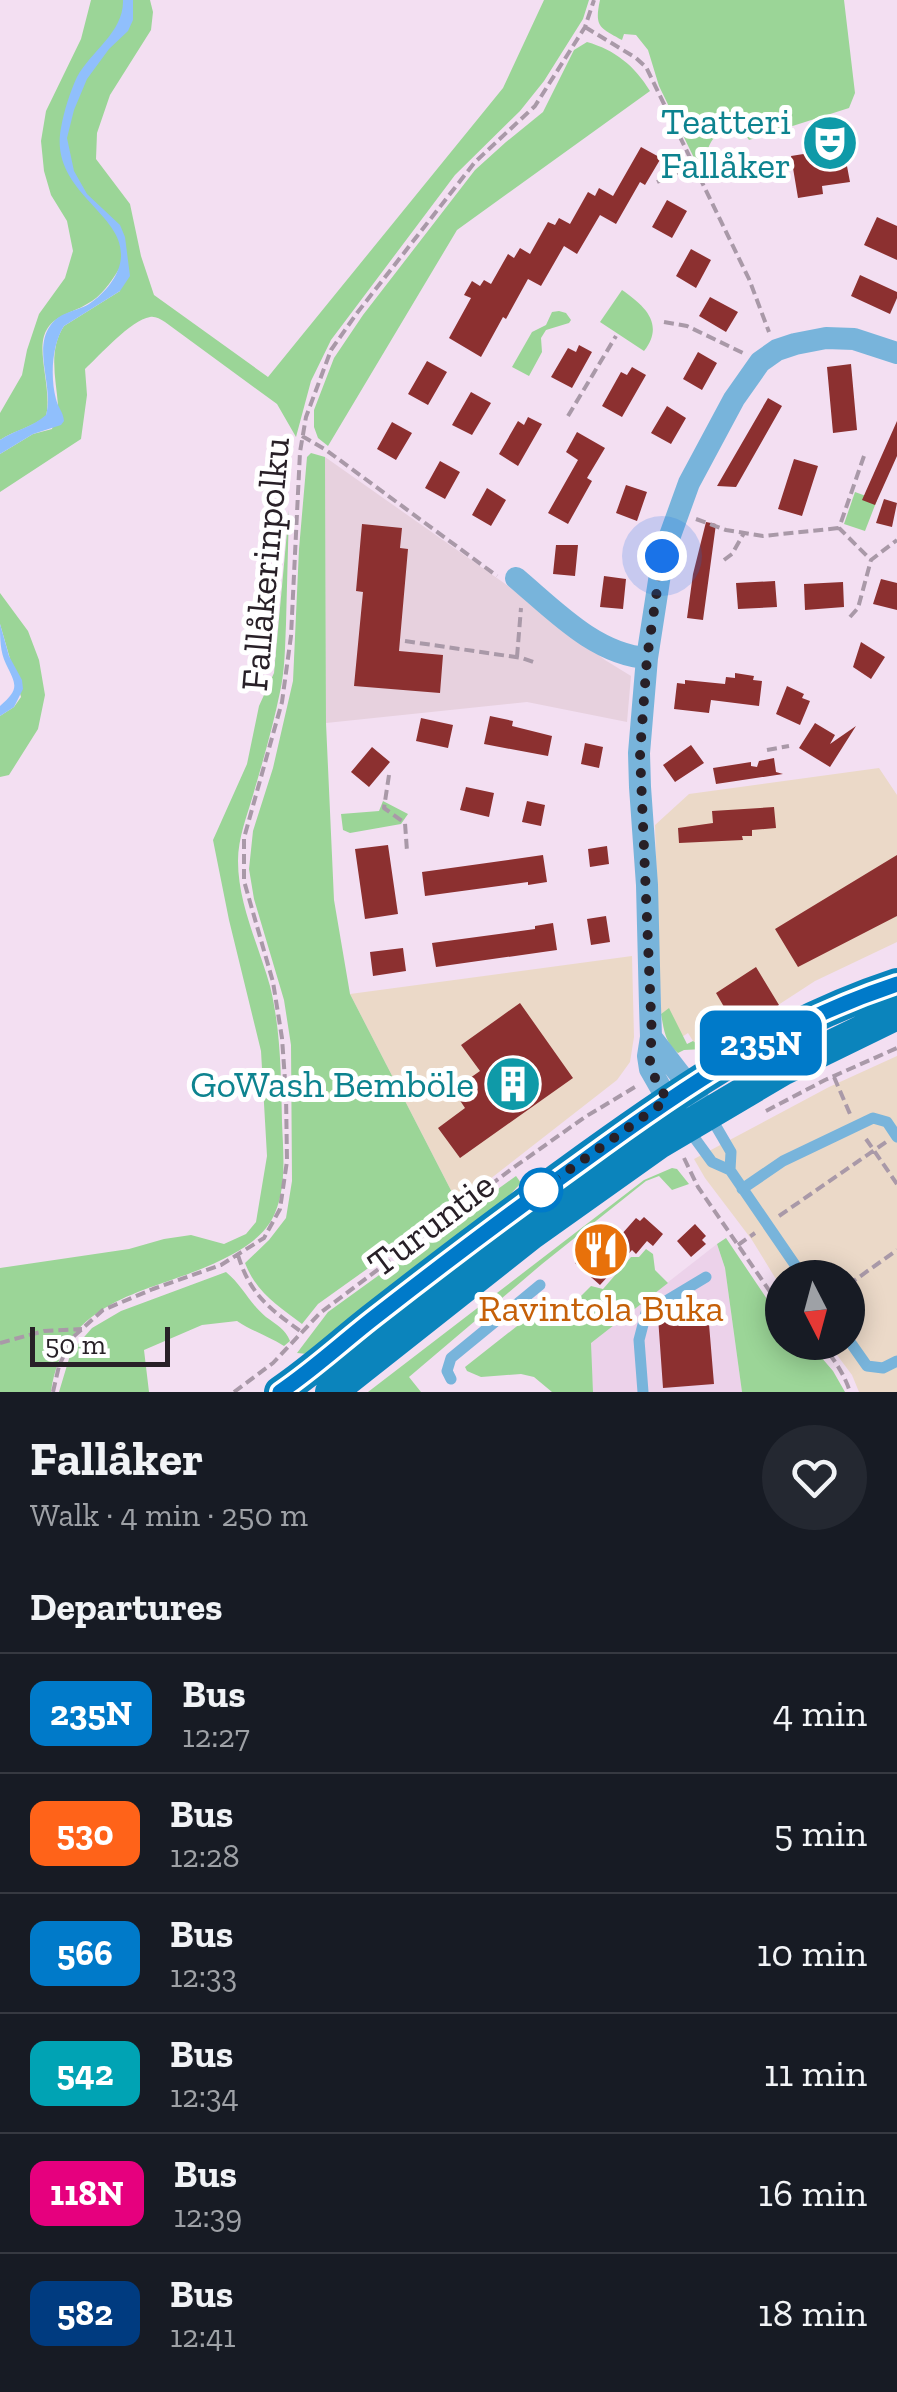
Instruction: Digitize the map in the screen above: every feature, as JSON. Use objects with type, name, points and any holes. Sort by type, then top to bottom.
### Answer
[{"type":"main road","name":"Turuntie","points":[[330,1392],[532,1234],[689,1121],[718,1067],[830,1009],[897,984]]},
{"type":"main road","name":"Turuntie","points":[[286,1391],[510,1214],[784,1069],[897,1014]]},
{"type":"street","points":[[689,1121],[650,1068],[648,1056],[652,1038],[640,770],[647,658],[662,556],[689,483],[734,399],[760,362],[777,350],[826,338],[854,339],[897,354]]},
{"type":"street","points":[[513,582],[602,644],[620,654],[647,658]]},
{"type":"lane","points":[[742,1188],[784,1160],[873,1118],[887,1122],[896,1136]]},
{"type":"lane","points":[[689,1121],[723,1135],[732,1152],[730,1170]]},
{"type":"lane","points":[[689,1121],[712,1162],[730,1170],[792,1260]]},
{"type":"lane","points":[[644,1392],[639,1340],[646,1314],[706,1277]]},
{"type":"lane","points":[[451,1380],[447,1371],[451,1358],[540,1285]]},
{"type":"lane","points":[[862,1360],[866,1366],[883,1368],[897,1361]]},
{"type":"path","name":"Fallåkerinpolku","points":[[54,1392],[59,1366],[72,1338],[103,1310],[221,1266],[264,1238],[280,1210],[287,1161],[282,1038],[274,982],[244,881],[244,838],[282,702],[290,636],[302,436],[331,350],[475,162],[535,106],[585,27],[594,0]]},
{"type":"path","points":[[585,27],[646,67],[749,278],[777,350]]},
{"type":"path","points":[[657,182],[692,166]]},
{"type":"path","points":[[664,322],[688,326],[752,358]]},
{"type":"path","points":[[568,416],[616,336]]},
{"type":"path","points":[[302,436],[513,582]]},
{"type":"path","points":[[838,528],[864,456]]},
{"type":"path","points":[[678,512],[726,530],[762,536],[838,528]]},
{"type":"path","points":[[838,528],[871,560]]},
{"type":"path","points":[[724,560],[744,533]]},
{"type":"path","points":[[850,617],[858,608],[871,560],[897,540]]},
{"type":"path","points":[[517,657],[521,605]]},
{"type":"path","points":[[404,641],[536,663]]},
{"type":"path","points":[[767,750],[789,746]]},
{"type":"path","points":[[390,775],[384,808],[406,823],[407,851]]},
{"type":"path","points":[[762,1114],[897,1048]]},
{"type":"path","points":[[689,1121],[698,1188],[765,1283]]},
{"type":"path","points":[[738,1244],[896,1136]]},
{"type":"path","points":[[865,1273],[897,1250]]},
{"type":"path","points":[[238,1255],[244,1277],[268,1308],[303,1333]]},
{"type":"path","points":[[0,1343],[44,1331],[82,1329]]},
{"type":"path","points":[[834,1360],[850,1392]]},
{"type":"shaded area","points":[[325,457],[631,676],[627,722],[527,702],[326,723]]},
{"type":"shaded area","points":[[879,768],[897,795],[897,942],[815,981],[704,1049],[688,1033],[682,1037],[669,1009],[661,1014],[655,825],[689,794]]},
{"type":"shaded area","points":[[632,956],[634,1037],[630,1062],[617,1080],[458,1204],[350,994]]},
{"type":"shaded area","points":[[897,1056],[897,1392],[859,1392],[841,1360],[865,1360],[865,1260],[765,1261],[694,1159],[829,1087]]},
{"type":"shaded area","points":[[717,1244],[725,1268],[742,1392],[593,1392],[590,1343]]},
{"type":"green space","points":[[91,0],[150,0],[153,12],[151,30],[110,95],[97,133],[96,159],[130,204],[154,295],[268,377],[503,88],[544,0],[589,0],[583,19],[544,81],[520,111],[455,175],[331,340],[311,381],[296,437],[277,404],[165,322],[150,317],[125,331],[85,369],[87,395],[81,439],[0,492],[0,454],[33,434],[52,429],[58,405],[56,345],[64,326],[120,291],[119,269],[97,297],[51,324],[43,344],[46,416],[0,440],[0,413],[22,375],[39,314],[65,278],[73,251],[67,221],[51,195],[44,171],[41,141],[46,111],[81,39]]},
{"type":"green space","points":[[600,0],[844,0],[855,93],[849,108],[749,140],[741,128],[729,125],[714,138],[707,155],[695,160],[659,86],[648,50],[636,35],[624,34],[622,40],[604,29],[598,16]]},
{"type":"green space","points":[[587,42],[623,60],[650,91],[457,230],[328,446],[318,438],[314,410],[334,358],[475,170],[543,112],[574,50]]},
{"type":"green space","points":[[622,290],[650,316],[653,332],[644,351],[600,322]]},
{"type":"green space","points":[[559,311],[571,320],[546,330],[541,338],[542,352],[529,376],[512,367],[532,332],[546,325],[552,312]]},
{"type":"green space","points":[[311,453],[325,457],[326,723],[334,900],[350,994],[458,1204],[318,1304],[302,1324],[262,1290],[245,1263],[286,1218],[292,1181],[291,1045],[284,1000],[249,869],[253,831],[273,768],[293,681],[299,549],[307,457]]},
{"type":"green space","points":[[855,492],[877,500],[865,531],[844,524]]},
{"type":"green space","points":[[289,510],[283,675],[238,861],[245,909],[270,986],[276,1020],[283,1156],[279,1202],[268,1226],[240,1250],[120,1300],[96,1314],[76,1333],[60,1358],[51,1392],[0,1392],[0,1268],[129,1249],[191,1235],[224,1244],[246,1234],[256,1222],[267,1156],[261,1051],[213,840],[247,764],[259,706],[274,673]]},
{"type":"green space","points":[[0,593],[28,631],[39,660],[45,695],[38,729],[9,775],[0,777],[0,716],[21,697],[0,624]]},
{"type":"green space","points":[[383,801],[408,814],[401,824],[350,833],[343,830],[341,814],[379,811]]},
{"type":"green space","points":[[669,1008],[687,1044],[693,1041],[704,1049],[678,1053],[670,1045],[661,1014]]},
{"type":"green space","points":[[672,1168],[689,1184],[672,1190],[659,1176],[646,1181],[409,1377],[421,1392],[368,1392],[644,1180]]},
{"type":"green space","points":[[516,1176],[521,1183],[491,1215],[307,1354],[297,1353],[328,1312]]},
{"type":"green space","points":[[726,1238],[765,1296],[765,1360],[824,1360],[845,1392],[742,1392],[725,1268],[717,1244]]},
{"type":"green space","points":[[646,1249],[653,1254],[655,1270],[668,1283],[591,1343],[593,1392],[552,1392],[534,1377],[481,1377],[467,1371],[465,1367],[545,1304],[559,1318],[591,1286],[603,1289],[631,1257],[639,1257]]},
{"type":"green space","points":[[226,1272],[290,1341],[284,1346],[237,1321],[202,1325],[144,1350],[149,1392],[59,1392],[71,1352],[92,1328],[121,1311]]},
{"type":"water","points":[[123,0],[133,0],[133,20],[87,79],[67,138],[74,171],[87,194],[120,225],[130,276],[120,291],[64,326],[60,333],[53,381],[64,421],[0,454],[0,440],[46,415],[43,346],[50,326],[63,315],[95,300],[119,268],[118,239],[75,184],[60,149],[62,122],[74,83],[113,32]]},
{"type":"water","points":[[0,624],[23,689],[14,707],[0,716],[0,706],[14,687],[3,655]]},
{"type":"building","points":[[840,129],[850,182],[822,186],[823,194],[798,198],[791,156],[816,152],[813,133]]},
{"type":"building","points":[[641,147],[661,158],[645,185],[640,182],[616,224],[600,215],[577,254],[564,246],[541,286],[528,279],[481,357],[449,338],[471,298],[464,295],[472,281],[480,286],[484,280],[491,284],[508,254],[514,258],[520,248],[530,254],[548,222],[555,225],[559,218],[570,224],[588,192],[595,196],[599,188],[613,196]]},
{"type":"building","points":[[667,200],[687,211],[672,238],[652,227]]},
{"type":"building","points":[[877,217],[897,226],[897,260],[864,245]]},
{"type":"building","points":[[691,249],[711,260],[696,288],[676,276]]},
{"type":"building","points":[[860,275],[897,292],[890,314],[851,296]]},
{"type":"building","points":[[710,297],[738,312],[726,332],[699,316]]},
{"type":"building","points":[[579,345],[592,352],[572,388],[551,377],[568,348],[576,352]]},
{"type":"building","points":[[698,352],[717,363],[702,390],[683,379]]},
{"type":"building","points":[[427,361],[447,372],[428,405],[408,394]]},
{"type":"building","points":[[851,364],[857,430],[833,433],[827,367]]},
{"type":"building","points":[[632,367],[646,375],[622,417],[602,406],[621,372],[627,375]]},
{"type":"building","points":[[471,392],[491,403],[472,435],[452,425]]},
{"type":"building","points":[[768,398],[782,406],[736,487],[717,486]]},
{"type":"building","points":[[667,406],[686,418],[671,444],[651,433]]},
{"type":"building","points":[[528,417],[542,424],[518,466],[499,454],[518,421],[524,425]]},
{"type":"building","points":[[897,421],[897,456],[875,505],[862,500]]},
{"type":"building","points":[[392,422],[412,433],[396,460],[377,449]]},
{"type":"building","points":[[577,432],[605,448],[587,478],[592,481],[568,524],[548,513],[578,460],[566,452]]},
{"type":"building","points":[[794,459],[818,466],[802,516],[778,509]]},
{"type":"building","points":[[440,461],[460,472],[445,499],[425,488]]},
{"type":"building","points":[[626,485],[647,492],[637,521],[616,513]]},
{"type":"building","points":[[487,488],[506,500],[491,526],[472,515]]},
{"type":"building","points":[[884,499],[897,503],[892,527],[876,523]]},
{"type":"building","points":[[706,522],[716,524],[703,620],[687,618]]},
{"type":"building","points":[[362,524],[402,528],[400,548],[408,549],[399,651],[443,655],[440,693],[354,686],[363,592],[356,591]]},
{"type":"building","points":[[556,545],[578,545],[575,576],[553,574]]},
{"type":"building","points":[[604,576],[626,579],[623,609],[600,607]]},
{"type":"building","points":[[881,579],[897,583],[897,610],[873,604]]},
{"type":"building","points":[[775,581],[777,607],[738,609],[736,583]]},
{"type":"building","points":[[843,582],[844,607],[805,610],[804,584]]},
{"type":"building","points":[[861,642],[885,657],[871,679],[853,667]]},
{"type":"building","points":[[735,673],[762,681],[759,706],[711,700],[709,713],[674,709],[677,683],[685,684],[685,680],[725,684],[726,677],[735,678]]},
{"type":"building","points":[[787,686],[810,701],[800,725],[776,714]]},
{"type":"building","points":[[490,716],[552,736],[548,756],[484,744]]},
{"type":"building","points":[[421,718],[453,725],[448,748],[416,741]]},
{"type":"building","points":[[815,723],[835,735],[830,744],[856,726],[830,767],[799,748]]},
{"type":"building","points":[[585,743],[603,747],[599,768],[581,764]]},
{"type":"building","points":[[691,745],[704,763],[675,782],[663,765]]},
{"type":"building","points":[[372,747],[390,762],[369,787],[351,772]]},
{"type":"building","points":[[774,758],[776,772],[783,774],[716,784],[713,768],[751,762],[751,766],[757,767],[759,761]]},
{"type":"building","points":[[466,787],[494,793],[489,817],[460,810]]},
{"type":"building","points":[[527,801],[545,805],[541,826],[522,822]]},
{"type":"building","points":[[774,807],[776,828],[752,830],[752,836],[742,836],[743,840],[679,843],[678,828],[713,823],[712,811]]},
{"type":"building","points":[[388,845],[398,914],[365,919],[355,849]]},
{"type":"building","points":[[607,846],[609,864],[590,867],[588,849]]},
{"type":"building","points":[[543,855],[547,882],[425,896],[422,872]]},
{"type":"building","points":[[897,855],[897,916],[798,967],[775,929]]},
{"type":"building","points":[[606,916],[610,942],[591,945],[587,919]]},
{"type":"building","points":[[553,923],[557,950],[436,967],[432,943]]},
{"type":"building","points":[[403,948],[406,971],[373,976],[370,952]]},
{"type":"building","points":[[756,967],[779,1005],[738,1031],[716,993]]},
{"type":"building","name":"GoWash Bemböle","points":[[520,1003],[573,1078],[460,1158],[438,1128],[465,1108],[453,1090],[480,1071],[461,1045]]},
{"type":"building","points":[[644,1217],[663,1234],[653,1246],[647,1241],[636,1254],[632,1250],[600,1285],[575,1263],[609,1225],[621,1235],[636,1218],[640,1221]]},
{"type":"building","points":[[695,1224],[706,1236],[702,1240],[706,1244],[691,1257],[677,1241]]},
{"type":"building","points":[[708,1312],[714,1384],[663,1388],[658,1317]]},
{"type":"bus line","name":"235N","points":[[280,1392],[541,1190],[689,1085],[786,1030],[897,984]]},
{"type":"place","name":"Teatteri Fallåker","points":[[830,143]]},
{"type":"place","name":"GoWash Bemböle","points":[[513,1084]]},
{"type":"place","name":"Ravintola Buka","points":[[601,1250]]},
{"type":"route","points":[[541,1190],[667,1100],[648,1056],[652,1038],[640,787],[647,658],[662,556]]}]
